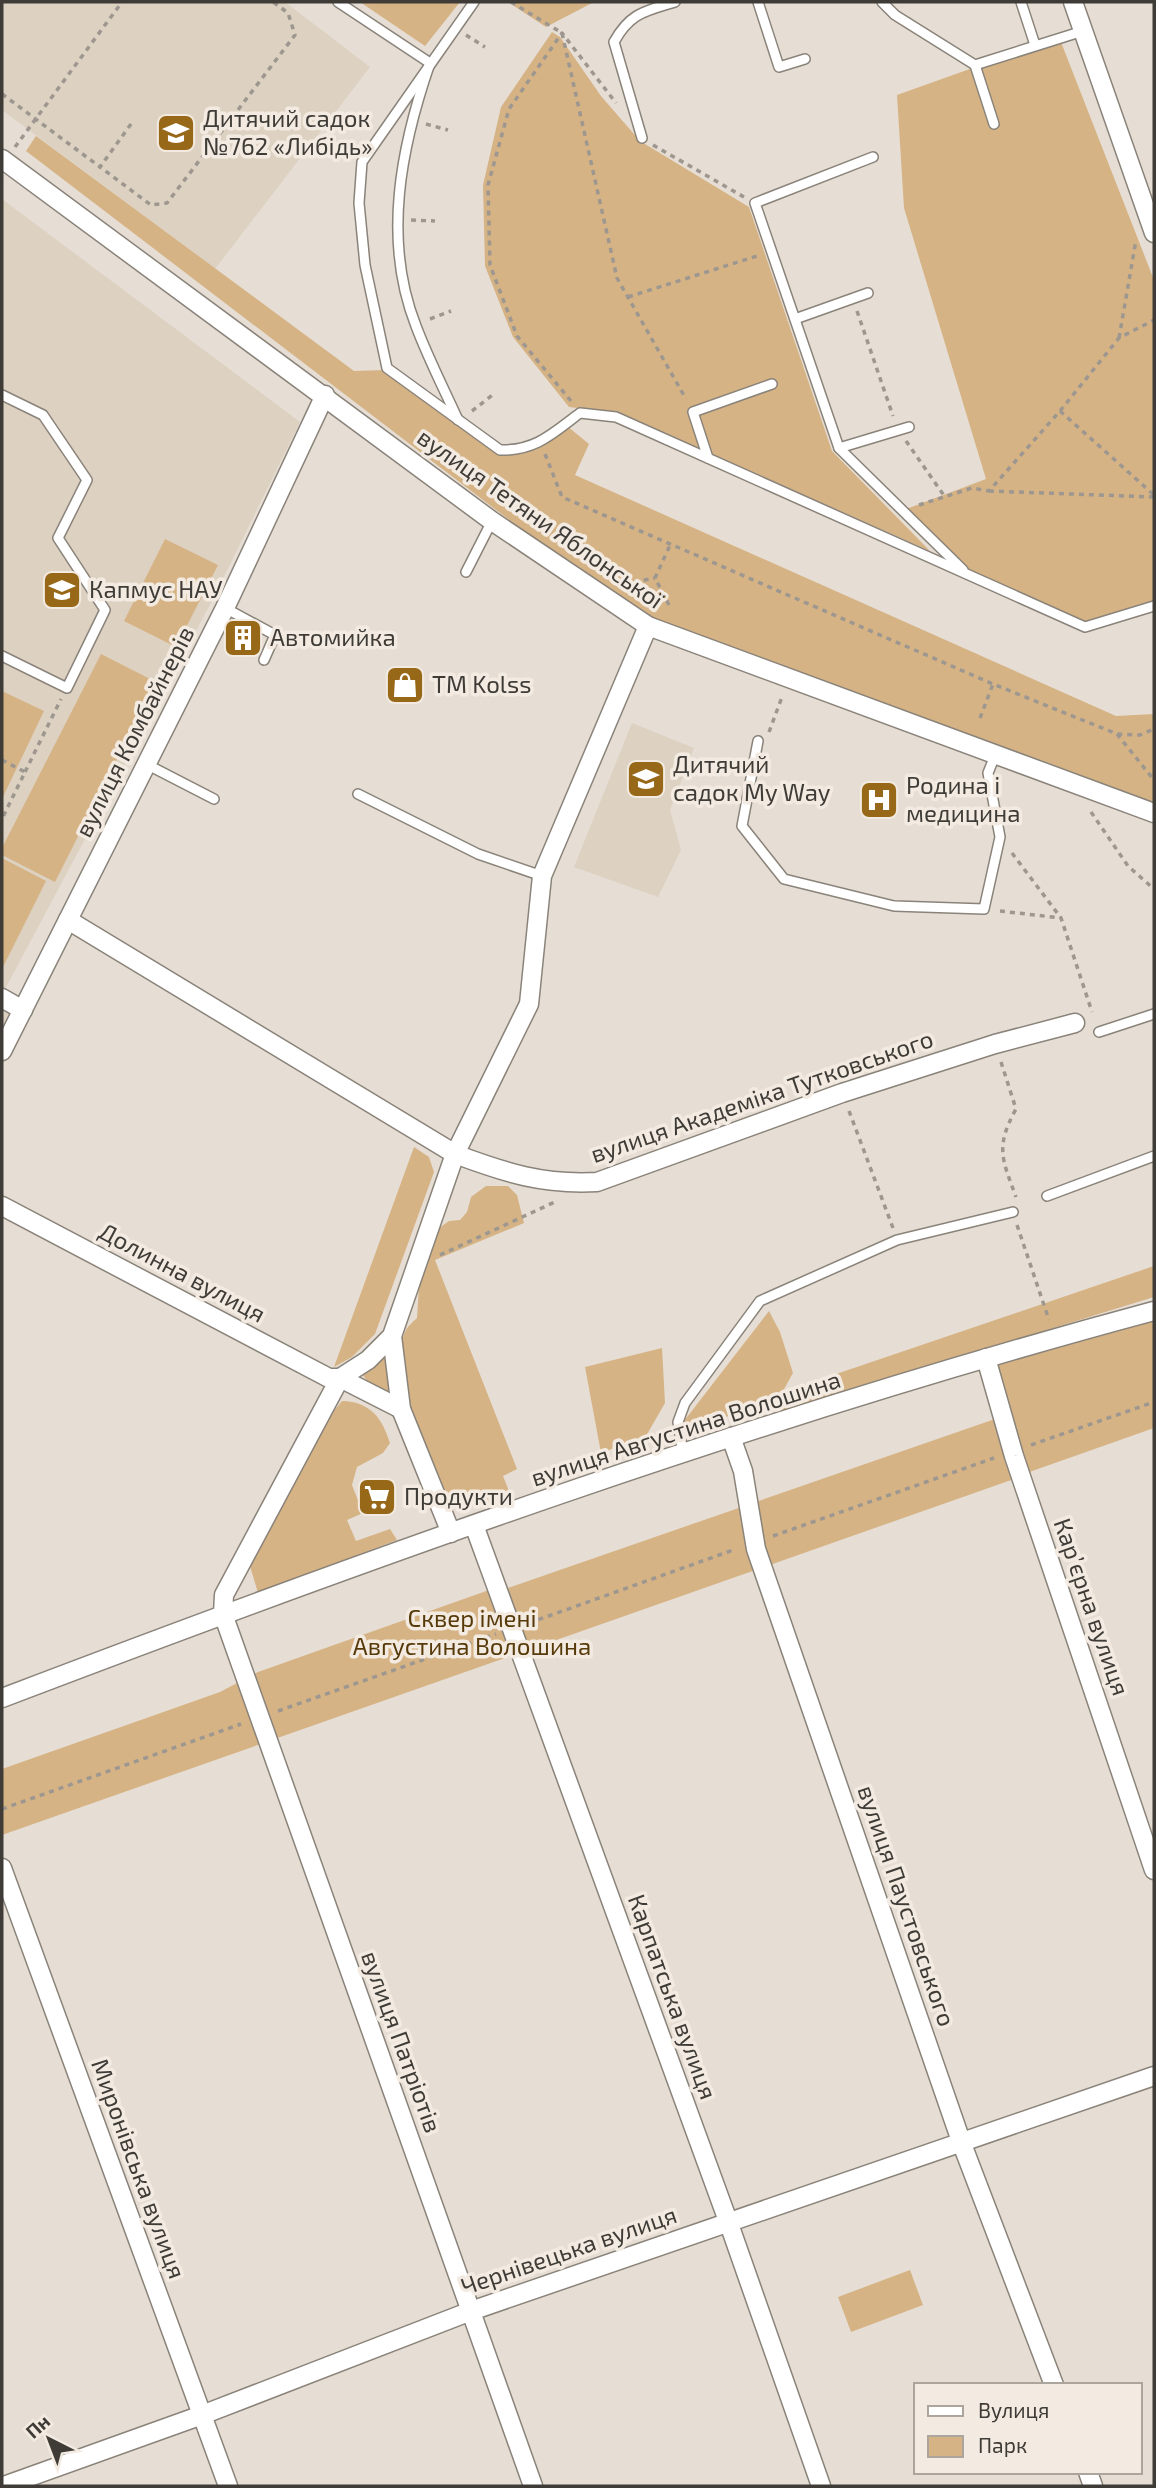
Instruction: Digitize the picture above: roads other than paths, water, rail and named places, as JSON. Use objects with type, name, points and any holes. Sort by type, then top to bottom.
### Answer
[{"type":"street","points":[[1073,2],[1146,231]]},
{"type":"street","name":"вулиця Тетяни Яблонської","points":[[3,160],[325,395],[492,521],[648,626],[1154,813]]},
{"type":"street","name":"вулиця Комбайнерів","points":[[2,1051],[226,608],[325,395]]},
{"type":"street","points":[[223,1614],[224,1595],[340,1378],[368,1360],[392,1336],[455,1154],[529,1004],[542,876],[648,626]]},
{"type":"street","name":"вулиця Академіка Тутковського","points":[[68,920],[455,1154],[510,1175],[559,1184],[597,1182],[842,1093],[995,1044],[1075,1023]]},
{"type":"street","points":[[2,998],[23,1010]]},
{"type":"street","name":"Долинна вулиця","points":[[2,1206],[329,1378],[340,1378],[401,1409]]},
{"type":"street","name":"вулиця Августина Волошина","points":[[2,1698],[223,1614],[731,1437],[986,1358],[1154,1311]]},
{"type":"street","points":[[392,1336],[401,1409],[451,1533]]},
{"type":"street","name":"Карʼєрна вулиця","points":[[986,1358],[1013,1452],[1154,1870]]},
{"type":"street","name":"вулиця Паустовського","points":[[731,1437],[743,1471],[755,1543],[962,2144],[1053,2383]]},
{"type":"street","name":"Карпатська вулиця","points":[[474,1525],[728,2221],[821,2486]]},
{"type":"street","name":"вулиця Патріотів","points":[[223,1614],[533,2486]]},
{"type":"street","name":"Миронівська вулиця","points":[[2,1868],[228,2486]]},
{"type":"street","name":"Чернівецька вулиця","points":[[4,2486],[202,2415],[471,2311],[1154,2076]]},
{"type":"lane","points":[[338,2],[430,63]]},
{"type":"lane","points":[[474,2],[362,163],[359,203],[365,265],[387,368],[500,450],[522,451],[541,442],[580,413],[616,417],[1085,626],[1154,606]]},
{"type":"lane","points":[[642,138],[614,41],[625,22],[641,13],[675,2]]},
{"type":"lane","points":[[758,2],[779,67],[805,59]]},
{"type":"lane","points":[[882,2],[895,15],[975,65],[994,124]]},
{"type":"lane","points":[[1021,2],[1035,45]]},
{"type":"lane","points":[[975,65],[1083,31]]},
{"type":"lane","points":[[430,63],[410,120],[400,166],[398,220],[402,278],[415,325],[459,421]]},
{"type":"lane","points":[[873,157],[755,203],[839,448],[970,576]]},
{"type":"lane","points":[[795,319],[868,293]]},
{"type":"lane","points":[[708,458],[693,412],[772,384]]},
{"type":"lane","points":[[2,395],[43,415],[87,480],[58,538],[105,610],[67,688],[2,656]]},
{"type":"lane","points":[[839,448],[909,427]]},
{"type":"lane","points":[[466,572],[492,521]]},
{"type":"lane","points":[[226,608],[275,635],[264,660]]},
{"type":"lane","points":[[758,741],[742,825],[784,879],[894,906],[984,909],[1000,837],[988,773],[996,753]]},
{"type":"lane","points":[[146,764],[214,800]]},
{"type":"lane","points":[[358,794],[478,854],[542,876]]},
{"type":"lane","points":[[1099,1031],[1154,1014]]},
{"type":"lane","points":[[1047,1196],[1154,1156]]},
{"type":"lane","points":[[682,1454],[678,1422],[685,1403],[760,1301],[897,1240],[1013,1212]]},
{"type":"place","name":"Дитячий садок №762 «Либідь»","points":[[176,133]]},
{"type":"place","name":"Капмус НАУ","points":[[62,590]]},
{"type":"place","name":"Автомийка","points":[[243,638]]},
{"type":"place","name":"TM Kolss","points":[[405,685]]},
{"type":"place","name":"Дитячий садок My Way","points":[[646,779]]},
{"type":"place","name":"Родина і медицина","points":[[879,800]]},
{"type":"place","name":"Продукти","points":[[377,1497]]},
{"type":"park label","name":"Сквер імені Августина Волошина","points":[[472,1633]]}]
